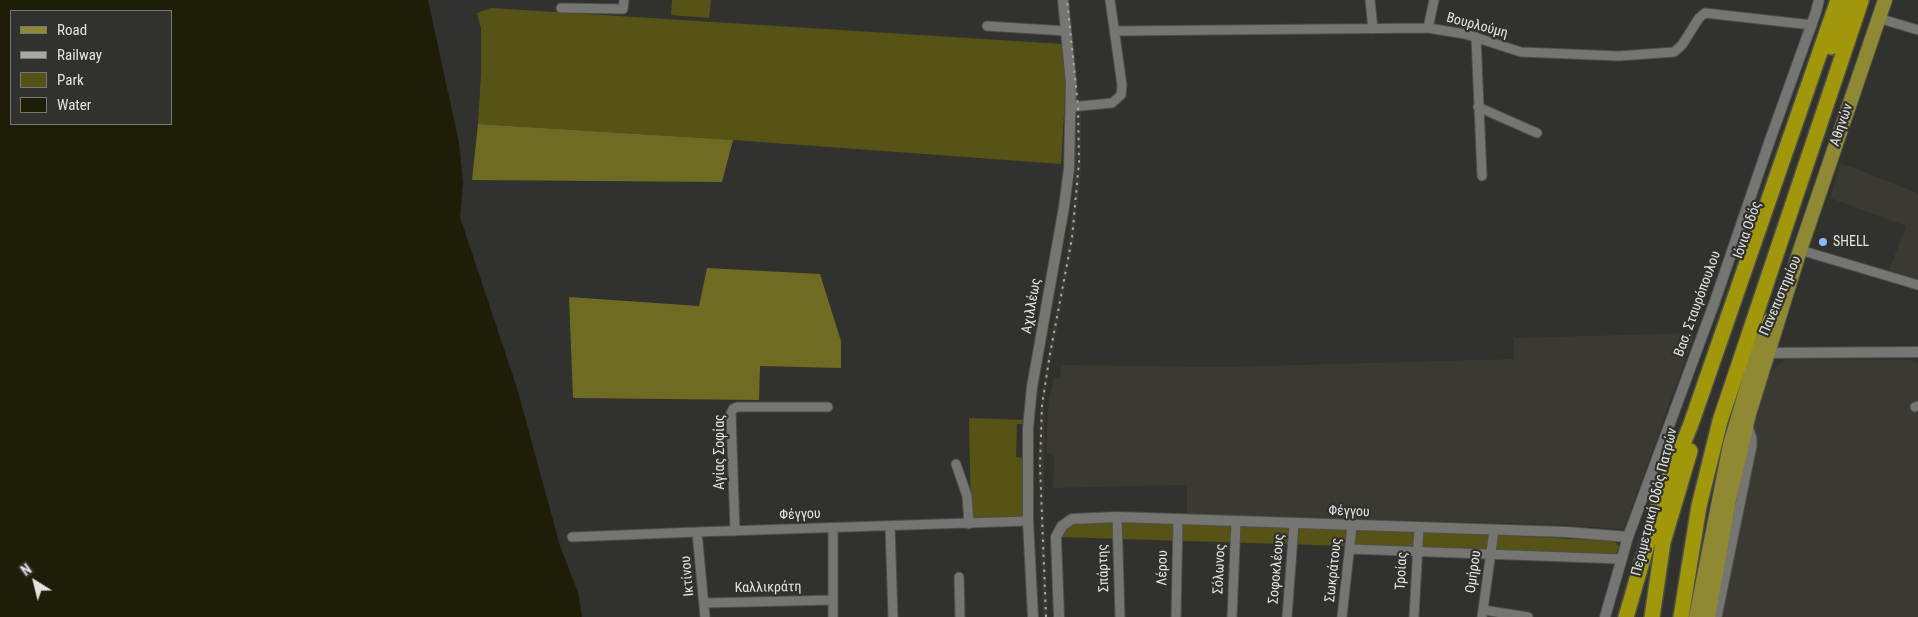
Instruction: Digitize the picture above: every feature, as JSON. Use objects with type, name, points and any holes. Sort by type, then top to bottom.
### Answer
[{"type":"highway","name":"Ιόνια Οδός","points":[[1691,424],[1838,0]]},
{"type":"highway","name":"Ιόνια Οδός","points":[[1683,475],[1689,452],[1824,63],[1854,0]]},
{"type":"highway","points":[[1680,617],[1699,506],[1720,421],[1861,0]]},
{"type":"highway","points":[[1626,617],[1660,500],[1691,424]]},
{"type":"highway","name":"Περιμετρική Οδός Πατρών","points":[[1646,617],[1659,538],[1683,460],[1691,424]]},
{"type":"highway","name":"Περιμετρική Οδός Πατρών","points":[[1652,617],[1663,542],[1683,475]]},
{"type":"main road","name":"Αθηνών","points":[[1800,250],[1878,18],[1886,0]]},
{"type":"main road","name":"Πανεπιστημίου","points":[[1696,617],[1730,446],[1800,250]]},
{"type":"main road","name":"Πανεπιστημίου","points":[[1708,617],[1729,500],[1762,353]]},
{"type":"street","points":[[561,8],[623,9],[624,0]]},
{"type":"street","name":"Αχιλλέως","points":[[1033,617],[1028,521],[1029,412],[1066,189],[1071,82],[1063,0]]},
{"type":"street","points":[[1071,107],[1112,102],[1121,95],[1122,85],[1110,0]]},
{"type":"street","points":[[1370,0],[1373,28]]},
{"type":"street","points":[[1428,28],[1434,0]]},
{"type":"street","name":"Βασ. Σταυρόπουλου","points":[[1605,617],[1620,558],[1715,301],[1812,25],[1819,0]]},
{"type":"street","name":"Βουρλούμη","points":[[1114,32],[1428,28],[1476,37],[1510,50],[1527,53],[1618,56],[1672,54],[1677,51],[1699,18],[1705,14],[1812,25]]},
{"type":"street","points":[[1878,18],[1918,30]]},
{"type":"street","points":[[988,26],[1066,31]]},
{"type":"street","points":[[1476,37],[1482,176]]},
{"type":"street","points":[[1478,106],[1537,134]]},
{"type":"street","points":[[1800,250],[1918,285]]},
{"type":"street","points":[[1762,353],[1916,353]]},
{"type":"street","name":"Αγίας Σοφίας","points":[[735,531],[731,413],[733,409],[737,407],[828,407]]},
{"type":"street","points":[[1717,617],[1752,446],[1752,438],[1747,423]]},
{"type":"street","points":[[956,464],[967,496],[969,524]]},
{"type":"street","name":"Φέγγου","points":[[1059,617],[1056,537],[1060,528],[1069,520],[1117,517],[1494,530],[1628,537]]},
{"type":"street","name":"Σπάρτης","points":[[1117,517],[1120,617]]},
{"type":"street","name":"Λέρου","points":[[1176,617],[1178,520]]},
{"type":"street","name":"Φέγγου","points":[[572,537],[1028,521]]},
{"type":"street","name":"Σόλωνος","points":[[1232,617],[1236,522]]},
{"type":"street","name":"Σοφοκλέους","points":[[1287,617],[1294,524]]},
{"type":"street","points":[[890,526],[893,617]]},
{"type":"street","name":"Σωκράτους","points":[[1342,617],[1352,526]]},
{"type":"street","points":[[833,528],[833,617]]},
{"type":"street","name":"Τροίας","points":[[1414,617],[1418,528]]},
{"type":"street","name":"Ομήρου","points":[[1483,614],[1494,530]]},
{"type":"street","name":"Ικτίνου","points":[[697,532],[705,617]]},
{"type":"street","points":[[1350,549],[1620,558]]},
{"type":"street","points":[[959,577],[960,617]]},
{"type":"street","name":"Καλλικράτη","points":[[704,603],[833,600]]},
{"type":"street","points":[[1483,614],[1528,617]]},
{"type":"shaded area","points":[[1065,0],[1069,0],[1081,111],[1081,173],[1074,242],[1047,381],[1044,407],[1044,512],[1048,617],[1043,617],[1038,462],[1040,410],[1047,359],[1069,240],[1074,192],[1076,112]]},
{"type":"shaded area","points":[[478,124],[733,140],[722,182],[472,180]]},
{"type":"shaded area","points":[[1841,163],[1918,193],[1918,283],[1888,273],[1906,226],[1830,198]]},
{"type":"shaded area","points":[[707,268],[820,274],[841,341],[841,368],[760,366],[759,400],[573,398],[569,297],[699,306]]},
{"type":"shaded area","points":[[1695,333],[1625,526],[1621,529],[1564,525],[1187,514],[1187,485],[1053,488],[1054,459],[1052,454],[1047,454],[1047,425],[1049,399],[1054,378],[1060,378],[1061,365],[1226,367],[1514,359],[1514,338]]},
{"type":"shaded area","points":[[1788,359],[1913,360],[1918,364],[1918,617],[1720,617],[1722,593],[1757,434],[1752,426],[1768,375],[1780,363]]},
{"type":"green space","points":[[672,0],[711,0],[709,18],[671,15]]},
{"type":"green space","points":[[491,8],[1063,44],[1066,81],[1061,164],[478,124],[481,28],[477,13]]},
{"type":"green space","points":[[969,418],[1027,420],[1026,424],[1017,424],[1016,457],[1026,458],[1022,517],[971,519]]},
{"type":"green space","points":[[1096,520],[1348,529],[1346,546],[1060,537],[1067,524]]},
{"type":"green space","points":[[1355,529],[1415,531],[1415,549],[1353,547]]},
{"type":"green space","points":[[1422,531],[1489,534],[1487,552],[1421,549]]},
{"type":"green space","points":[[1498,535],[1614,541],[1619,546],[1615,556],[1495,552]]},
{"type":"water","points":[[0,0],[428,0],[459,143],[463,183],[460,217],[517,388],[560,546],[578,592],[582,617],[0,617]]},
{"type":"railway","points":[[1046,617],[1040,465],[1042,405],[1072,238],[1079,162],[1078,106],[1067,0]]},
{"type":"place","name":"SHELL","points":[[1823,242]]}]
